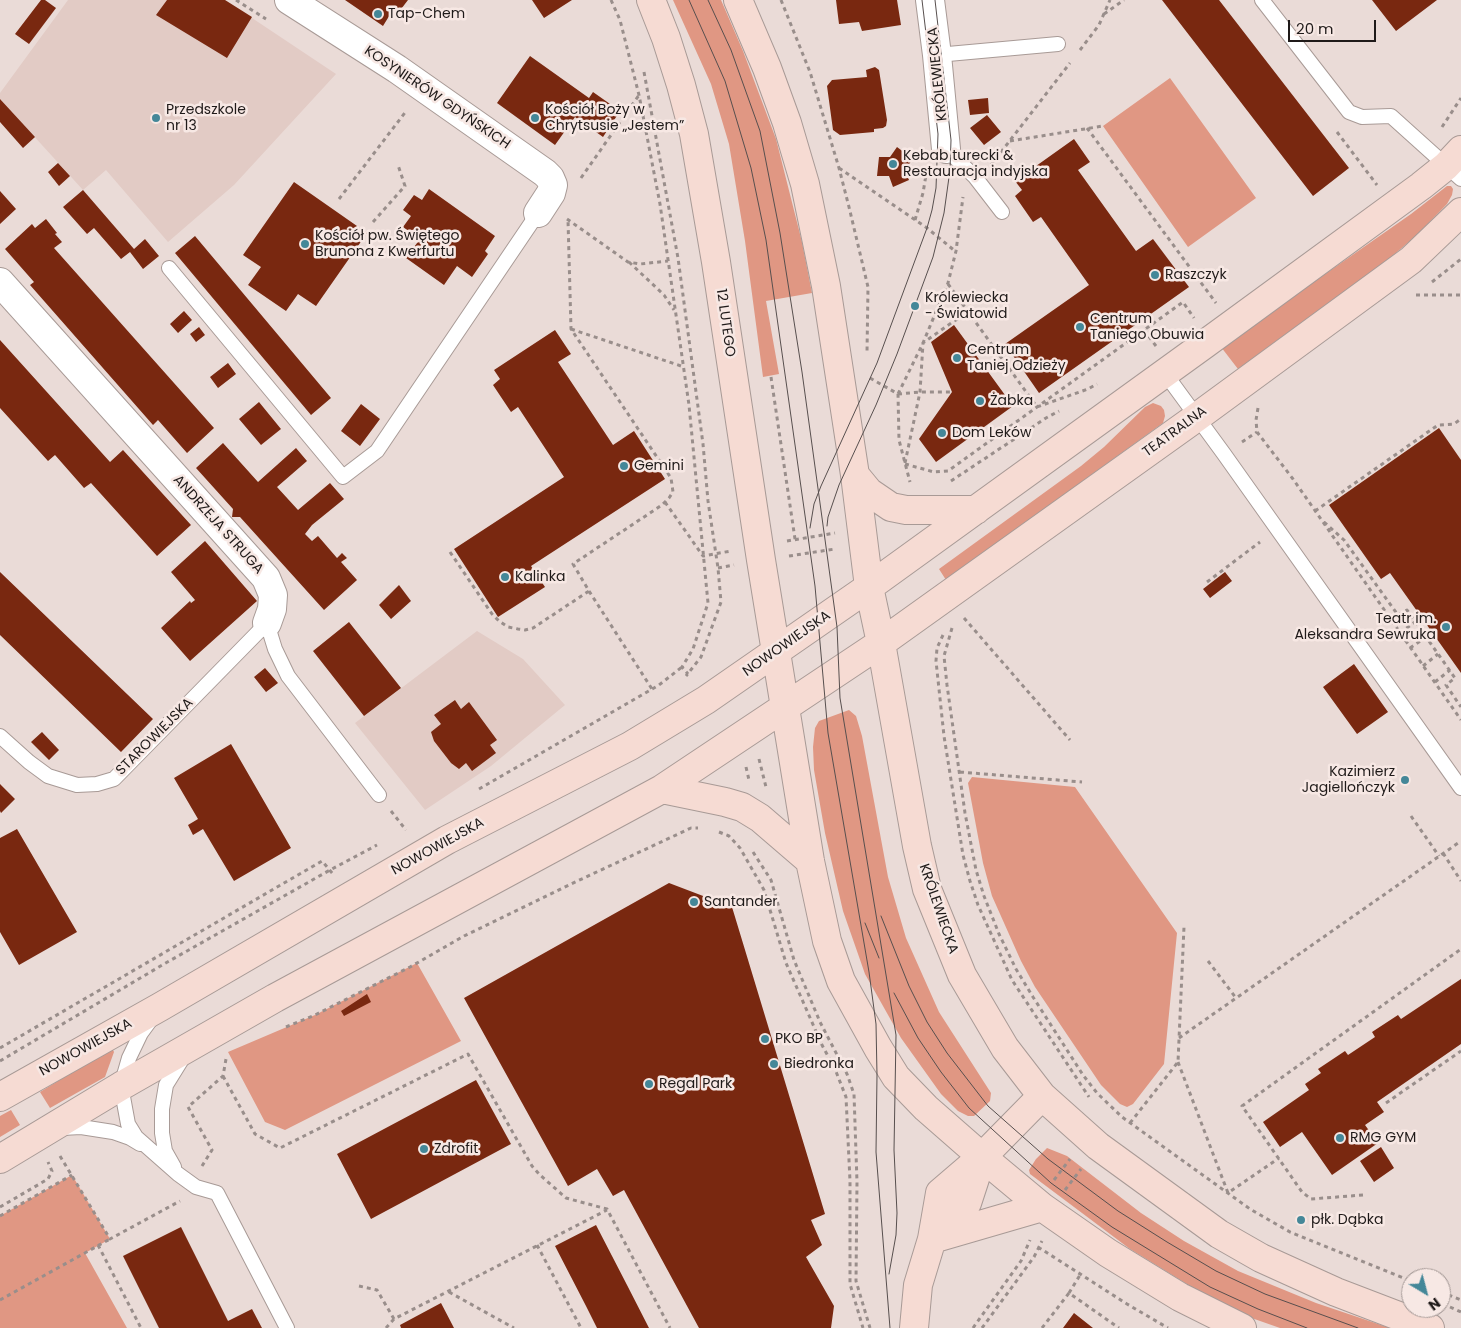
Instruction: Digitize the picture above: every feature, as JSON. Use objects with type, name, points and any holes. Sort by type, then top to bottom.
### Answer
[{"type":"street","name":"KOSYNIERÓW GDYŃSKICH","points":[[289,0],[397,69],[545,172],[553,185],[551,193],[542,208]]},
{"type":"street","name":"12 LUTEGO","points":[[651,0],[672,57],[694,134],[775,652]]},
{"type":"street","points":[[738,0],[767,68],[787,123],[805,184],[826,286],[855,475],[869,587],[976,510],[1157,358],[1210,340],[1456,165]]},
{"type":"street","name":"KRÓLEWIECKA","points":[[930,0],[946,149]]},
{"type":"street","name":"TEATRALNA","points":[[881,643],[1411,260],[1461,212]]},
{"type":"street","name":"ANDRZEJA STRUGA","points":[[0,282],[266,578],[273,595],[272,610],[267,623]]},
{"type":"street","points":[[855,475],[869,492],[891,508],[906,510],[976,510]]},
{"type":"street","name":"KRÓLEWIECKA","points":[[869,587],[881,643],[917,846],[928,889],[962,975],[1005,1048],[1042,1096],[1098,1146],[1219,1234],[1261,1258],[1336,1292],[1430,1328]]},
{"type":"street","name":"NOWOWIEJSKA","points":[[0,1097],[160,1007],[447,840],[630,746],[706,700],[869,587]]},
{"type":"street","points":[[0,1159],[121,1086],[344,960],[662,790],[881,643]]},
{"type":"street","points":[[775,652],[786,706],[810,861],[827,941],[841,981],[896,1077],[920,1102],[1042,1207],[1108,1253],[1180,1297],[1242,1328]]},
{"type":"street","points":[[662,790],[742,807],[760,818],[810,861]]},
{"type":"street","points":[[914,1328],[918,1285],[932,1239],[967,1203],[982,1156],[1042,1096]]},
{"type":"street","points":[[932,1239],[1042,1207]]},
{"type":"lane","points":[[1262,0],[1350,112],[1362,117],[1391,116],[1456,165]]},
{"type":"lane","points":[[937,55],[1058,44]]},
{"type":"lane","points":[[946,149],[975,177],[1002,212]]},
{"type":"lane","points":[[169,268],[343,477],[378,451],[542,208]]},
{"type":"lane","points":[[1157,358],[1196,417],[1278,529],[1461,788]]},
{"type":"lane","points":[[267,623],[275,649],[288,676],[378,795]]},
{"type":"lane","name":"STAROWIEJSKA","points":[[0,736],[48,776],[77,786],[97,784],[114,779],[267,623]]},
{"type":"lane","points":[[160,1007],[129,1058],[121,1086],[128,1124],[136,1138],[178,1174],[196,1187],[217,1193],[286,1328]]},
{"type":"lane","points":[[178,1174],[165,1151],[162,1133],[162,1109],[166,1085],[175,1068],[190,1048]]},
{"type":"lane","points":[[45,1131],[68,1127],[97,1129],[130,1138],[146,1147]]},
{"type":"path","points":[[475,791],[652,689],[682,667],[693,649],[708,603],[690,415],[660,204],[639,95],[620,20],[611,0]]},
{"type":"path","points":[[781,0],[810,72],[839,168],[868,287],[867,355]]},
{"type":"path","points":[[1104,15],[1124,0]]},
{"type":"path","points":[[644,71],[678,258],[703,444],[721,602],[701,657],[683,678]]},
{"type":"path","points":[[579,181],[639,95]]},
{"type":"path","points":[[339,199],[408,109]]},
{"type":"path","points":[[1010,141],[1102,126]]},
{"type":"path","points":[[1087,128],[1217,305]]},
{"type":"path","points":[[373,222],[405,186],[398,165]]},
{"type":"path","points":[[839,168],[927,228],[956,251]]},
{"type":"path","points":[[542,208],[568,220],[628,262],[664,296],[676,312]]},
{"type":"path","points":[[568,220],[570,330],[670,478],[673,492],[665,502],[573,564],[652,689]]},
{"type":"path","points":[[628,262],[640,264],[668,261]]},
{"type":"path","points":[[948,283],[1038,407]]},
{"type":"path","points":[[1416,295],[1461,295]]},
{"type":"path","points":[[905,464],[934,472],[948,471],[1183,302],[1210,340]]},
{"type":"path","points":[[905,464],[920,392],[924,343],[954,321],[969,313]]},
{"type":"path","points":[[570,330],[684,366]]},
{"type":"path","points":[[866,376],[898,394],[952,392]]},
{"type":"path","points":[[771,377],[795,540]]},
{"type":"path","points":[[1038,407],[1088,389],[1104,380]]},
{"type":"path","points":[[1242,383],[1255,400],[1258,408],[1257,432],[1319,516],[1461,720]]},
{"type":"path","points":[[898,394],[899,440],[905,464]]},
{"type":"path","points":[[948,483],[1046,418]]},
{"type":"path","points":[[1315,511],[1438,425],[1454,424],[1461,419]]},
{"type":"path","points":[[665,502],[703,556]]},
{"type":"path","points":[[1319,516],[1344,540],[1398,616],[1407,610],[1455,678],[1446,685],[1461,707]]},
{"type":"path","points":[[1207,582],[1278,529]]},
{"type":"path","points":[[703,556],[760,553],[863,536]]},
{"type":"path","points":[[718,568],[795,540],[863,536]]},
{"type":"path","points":[[450,552],[492,614],[508,627],[525,630],[533,628],[589,591]]},
{"type":"path","points":[[934,604],[945,625],[937,648],[936,661],[944,736],[963,854],[970,882],[978,905],[1012,980],[1094,1103]]},
{"type":"path","points":[[960,615],[1070,740]]},
{"type":"path","points":[[1400,633],[1415,622]]},
{"type":"path","points":[[954,625],[948,638],[944,656],[968,829],[976,870],[999,934],[1033,997],[1083,1075],[1112,1109],[1250,1208],[1290,1232],[1401,1277]]},
{"type":"path","points":[[1410,648],[1426,637]]},
{"type":"path","points":[[1423,666],[1438,654]]},
{"type":"path","points":[[682,667],[706,700]]},
{"type":"path","points":[[1434,682],[1450,670]]},
{"type":"path","points":[[729,836],[750,784],[748,770],[731,742]]},
{"type":"path","points":[[960,772],[1082,782]]},
{"type":"path","points":[[1412,816],[1439,856]]},
{"type":"path","points":[[280,1030],[315,1015],[410,967],[464,936],[571,884],[690,828],[700,828]]},
{"type":"path","points":[[711,829],[729,836],[740,848],[764,890],[786,963],[846,1097],[850,1181],[850,1284],[863,1328]]},
{"type":"path","points":[[400,833],[406,830]]},
{"type":"path","points":[[1179,1038],[1461,841]]},
{"type":"path","points":[[0,1061],[330,870],[379,844]]},
{"type":"path","points":[[751,848],[771,880],[794,960],[820,1022],[847,1074],[854,1094],[857,1190],[856,1281],[870,1328]]},
{"type":"path","points":[[1443,853],[1461,882]]},
{"type":"path","points":[[0,1048],[322,861],[336,878]]},
{"type":"path","points":[[1184,927],[1178,1062],[1228,1193]]},
{"type":"path","points":[[1363,1195],[1311,1199],[1302,1192],[1242,1106],[1461,949]]},
{"type":"path","points":[[1208,961],[1236,998]]},
{"type":"path","points":[[1386,1103],[1461,1051]]},
{"type":"path","points":[[228,1052],[223,1076],[255,1134],[280,1148],[468,1054],[532,1166],[540,1175],[566,1198],[607,1209],[670,1328]]},
{"type":"path","points":[[1130,1123],[1178,1062]]},
{"type":"path","points":[[1228,1193],[1278,1158]]},
{"type":"path","points":[[0,1216],[72,1175]]},
{"type":"path","points":[[386,1328],[394,1319],[607,1209]]},
{"type":"path","points":[[1038,1235],[1043,1238]]},
{"type":"path","points":[[0,1300],[110,1239]]},
{"type":"path","points":[[973,1328],[1021,1261],[1030,1239]]},
{"type":"path","points":[[98,1245],[141,1328]]},
{"type":"path","points":[[537,1245],[581,1328]]},
{"type":"path","points":[[1038,1247],[1080,1275],[1168,1328]]},
{"type":"path","points":[[1042,1328],[1069,1293],[1080,1275]]},
{"type":"path","points":[[359,1286],[377,1290],[394,1319]]},
{"type":"path","points":[[449,1291],[514,1328]]},
{"type":"path","points":[[1069,1293],[1119,1328]]},
{"type":"shaded area","name":"Przedszkole nr 13","points":[[68,0],[225,0],[336,74],[234,185],[168,242],[106,170],[83,190],[0,99],[0,93]]},
{"type":"shaded area","points":[[673,0],[721,0],[743,51],[776,139],[802,242],[812,293],[766,301],[779,374],[763,377],[745,241],[729,144],[711,84]]},
{"type":"shaded area","points":[[1170,78],[1256,198],[1188,247],[1103,126]]},
{"type":"shaded area","points":[[1447,186],[1451,186],[1453,189],[1447,204],[1417,235],[1390,258],[1238,369],[1221,347],[1411,214]]},
{"type":"shaded area","points":[[1153,403],[1161,406],[1164,410],[1163,423],[946,580],[939,569],[1081,466],[1104,447],[1145,407]]},
{"type":"shaded area","points":[[477,631],[523,659],[565,705],[491,766],[425,810],[355,723]]},
{"type":"shaded area","points":[[849,710],[856,716],[862,736],[888,877],[906,938],[939,1012],[991,1093],[990,1101],[974,1116],[968,1116],[958,1111],[941,1094],[901,1038],[865,974],[843,911],[825,833],[814,770],[813,747],[815,728],[819,721]]},
{"type":"shaded area","points":[[972,777],[1075,787],[1177,933],[1164,1064],[1133,1104],[1127,1107],[1120,1104],[1101,1085],[1035,987],[1021,961],[992,896],[983,863],[968,783]]},
{"type":"shaded area","points":[[417,963],[461,1041],[285,1130],[265,1122],[228,1052],[315,1015]]},
{"type":"shaded area","points":[[112,1048],[114,1052],[105,1077],[50,1108],[40,1092]]},
{"type":"shaded area","points":[[11,1110],[20,1125],[0,1137],[0,1116]]},
{"type":"shaded area","points":[[1047,1148],[1067,1156],[1141,1213],[1184,1241],[1238,1271],[1316,1303],[1390,1328],[1280,1328],[1243,1315],[1203,1294],[1130,1249],[1030,1174],[1029,1170],[1036,1159]]},
{"type":"shaded area","points":[[72,1175],[110,1239],[85,1253],[127,1328],[0,1328],[0,1216]]},
{"type":"building","points":[[41,0],[45,0],[56,8],[29,44],[15,34]]},
{"type":"building","points":[[167,0],[225,0],[252,17],[227,58],[156,15]]},
{"type":"building","name":"Tap-Chem","points":[[345,0],[408,0],[395,17],[391,13],[383,26]]},
{"type":"building","points":[[532,0],[572,0],[544,18]]},
{"type":"building","points":[[836,0],[897,0],[901,25],[862,31],[859,22],[839,24]]},
{"type":"building","points":[[1162,0],[1219,0],[1349,168],[1313,196]]},
{"type":"building","points":[[1372,0],[1437,0],[1396,31]]},
{"type":"building","points":[[530,56],[589,98],[593,92],[620,111],[603,137],[575,117],[555,145],[497,103]]},
{"type":"building","points":[[875,67],[879,70],[887,120],[886,126],[874,129],[874,132],[840,135],[833,130],[827,86],[832,80],[867,77],[866,70]]},
{"type":"building","points":[[988,98],[989,113],[970,115],[968,100]]},
{"type":"building","points":[[0,99],[35,137],[23,148],[0,122]]},
{"type":"building","points":[[987,115],[1001,132],[984,145],[970,128]]},
{"type":"building","points":[[1074,139],[1090,162],[1078,170],[1136,251],[1153,239],[1189,287],[1039,393],[1005,344],[1089,285],[1041,217],[1033,222],[1015,196],[1022,190],[1015,181]]},
{"type":"building","name":"Kebab turecki & Restauracja indyjska","points":[[897,147],[913,159],[905,169],[909,180],[893,187],[889,176],[877,176],[879,157],[890,157]]},
{"type":"building","points":[[58,163],[70,176],[59,186],[48,172]]},
{"type":"building","name":"Kościół pw. Świętego Brunona z Kwerfurtu","points":[[294,182],[367,233],[316,306],[298,294],[286,311],[248,285],[261,267],[243,255]]},
{"type":"building","points":[[429,189],[495,236],[485,251],[488,254],[472,277],[457,266],[444,285],[406,258],[420,239],[403,227],[411,216],[403,210],[414,195],[422,200]]},
{"type":"building","points":[[83,190],[134,249],[145,239],[159,256],[143,269],[130,252],[121,259],[94,228],[87,234],[63,207]]},
{"type":"building","points":[[0,191],[16,209],[0,224]]},
{"type":"building","points":[[46,219],[62,242],[54,248],[214,428],[187,453],[158,420],[153,425],[30,285],[34,282],[5,249],[32,224],[35,228]]},
{"type":"building","points":[[195,236],[331,398],[311,415],[175,253]]},
{"type":"building","points":[[184,311],[192,320],[178,333],[170,324]]},
{"type":"building","points":[[954,325],[1013,406],[936,462],[919,439],[952,392],[931,342]]},
{"type":"building","points":[[199,327],[205,335],[196,342],[190,334]]},
{"type":"building","points":[[555,330],[571,354],[558,362],[613,445],[634,431],[665,479],[531,566],[545,587],[498,617],[454,549],[564,477],[518,407],[511,412],[493,385],[500,379],[494,370]]},
{"type":"building","points":[[0,340],[110,462],[123,450],[191,525],[157,556],[91,483],[84,488],[55,455],[48,461],[0,408]]},
{"type":"building","points":[[228,363],[236,374],[218,388],[210,377]]},
{"type":"building","points":[[259,402],[281,429],[261,445],[239,419]]},
{"type":"building","points":[[361,404],[380,419],[360,446],[341,431]]},
{"type":"building","points":[[1439,428],[1461,460],[1461,673],[1390,573],[1381,579],[1329,505]]},
{"type":"building","points":[[223,443],[258,482],[296,448],[307,461],[277,487],[298,510],[330,483],[344,499],[312,525],[305,534],[312,541],[318,536],[337,558],[342,553],[347,558],[341,562],[357,580],[324,610],[240,517],[232,517],[233,509],[196,468]]},
{"type":"building","points":[[205,541],[257,601],[190,661],[161,628],[190,601],[191,603],[195,600],[171,572]]},
{"type":"building","points":[[0,572],[153,719],[121,752],[0,635]]},
{"type":"building","points":[[1225,572],[1232,581],[1210,598],[1203,589]]},
{"type":"building","points":[[399,585],[411,601],[391,619],[379,605]]},
{"type":"building","points":[[349,622],[401,688],[364,716],[313,651]]},
{"type":"building","points":[[1354,664],[1388,712],[1357,734],[1323,687]]},
{"type":"building","points":[[265,668],[278,683],[266,692],[254,677]]},
{"type":"building","points":[[455,700],[461,709],[469,702],[497,740],[490,745],[496,753],[472,771],[466,763],[459,769],[451,763],[434,741],[431,732],[441,724],[434,715]]},
{"type":"building","points":[[42,732],[59,750],[49,760],[31,742]]},
{"type":"building","points":[[231,744],[291,848],[234,881],[203,829],[193,835],[188,825],[198,819],[174,778]]},
{"type":"building","points":[[0,784],[15,799],[1,813],[0,811]]},
{"type":"building","points":[[17,829],[77,932],[19,965],[0,932],[0,838]]},
{"type":"building","name":"Regal Park","points":[[669,883],[732,907],[825,1214],[811,1220],[822,1245],[806,1257],[834,1306],[831,1328],[699,1328],[624,1190],[613,1196],[597,1169],[568,1186],[464,998]]},
{"type":"building","points":[[1461,979],[1461,1044],[1377,1102],[1384,1112],[1365,1125],[1378,1143],[1332,1175],[1302,1132],[1280,1147],[1263,1122],[1309,1090],[1305,1084],[1321,1073],[1318,1069],[1345,1051],[1348,1055],[1375,1037],[1372,1032],[1398,1015],[1401,1019]]},
{"type":"building","points":[[367,994],[371,1002],[344,1016],[341,1011]]},
{"type":"building","name":"Zdrofit","points":[[476,1080],[511,1144],[371,1219],[337,1154]]},
{"type":"building","points":[[1381,1147],[1394,1168],[1374,1182],[1360,1161]]},
{"type":"building","points":[[596,1225],[649,1328],[597,1328],[555,1246]]},
{"type":"building","points":[[181,1227],[228,1321],[252,1309],[262,1328],[159,1328],[123,1256]]},
{"type":"building","points":[[441,1303],[454,1328],[401,1328],[400,1325]]},
{"type":"building","points":[[1074,1313],[1093,1328],[1063,1328]]},
{"type":"tram line","points":[[689,0],[725,81],[751,168],[766,240],[815,586],[828,733],[869,972],[876,1024],[876,1152],[890,1328]]},
{"type":"tram line","points":[[708,0],[731,50],[760,131],[780,233],[802,372],[837,627],[840,698],[896,1035],[894,1150],[897,1213],[896,1235],[889,1274]]},
{"type":"tram line","points":[[810,528],[814,504],[877,363],[932,210],[936,188],[938,134],[922,0]]},
{"type":"tram line","points":[[827,526],[828,517],[839,485],[897,354],[933,257],[944,213],[950,170],[951,140],[935,0]]},
{"type":"tram line","points":[[881,916],[909,986],[927,1022],[947,1053],[988,1106],[1048,1159],[1118,1211],[1216,1271],[1265,1294],[1358,1328]]},
{"type":"tram line","points":[[865,923],[879,958]]},
{"type":"tram line","points":[[894,993],[918,1038],[969,1108],[1051,1183],[1112,1227],[1210,1287],[1258,1309],[1307,1328]]},
{"type":"place","name":"Tap-Chem","points":[[378,14]]},
{"type":"place","name":"Przedszkole nr 13","points":[[156,118]]},
{"type":"place","name":"Kościół Boży w Chrytsusie „Jestem”","points":[[535,118]]},
{"type":"place","name":"Kebab turecki & Restauracja indyjska","points":[[893,164]]},
{"type":"place","name":"Kościół pw. Świętego Brunona z Kwerfurtu","points":[[305,244]]},
{"type":"place","name":"Raszczyk","points":[[1155,275]]},
{"type":"place","name":"Królewiecka - Światowid","points":[[915,306]]},
{"type":"place","name":"Centrum Taniego Obuwia","points":[[1080,327]]},
{"type":"place","name":"Centrum Taniej Odzieży","points":[[957,358]]},
{"type":"place","name":"Żabka","points":[[980,401]]},
{"type":"place","name":"Dom Leków","points":[[942,433]]},
{"type":"place","name":"Gemini","points":[[624,466]]},
{"type":"place","name":"Kalinka","points":[[505,577]]},
{"type":"place","name":"Teatr im. Aleksandra Sewruka","points":[[1446,627]]},
{"type":"place","name":"Kazimierz Jagiellończyk","points":[[1405,780]]},
{"type":"place","name":"Santander","points":[[694,902]]},
{"type":"place","name":"PKO BP","points":[[765,1039]]},
{"type":"place","name":"Biedronka","points":[[774,1064]]},
{"type":"place","name":"Regal Park","points":[[649,1084]]},
{"type":"place","name":"RMG GYM","points":[[1340,1138]]},
{"type":"place","name":"Zdrofit","points":[[424,1149]]},
{"type":"place","name":"płk. Dąbka","points":[[1301,1220]]}]
